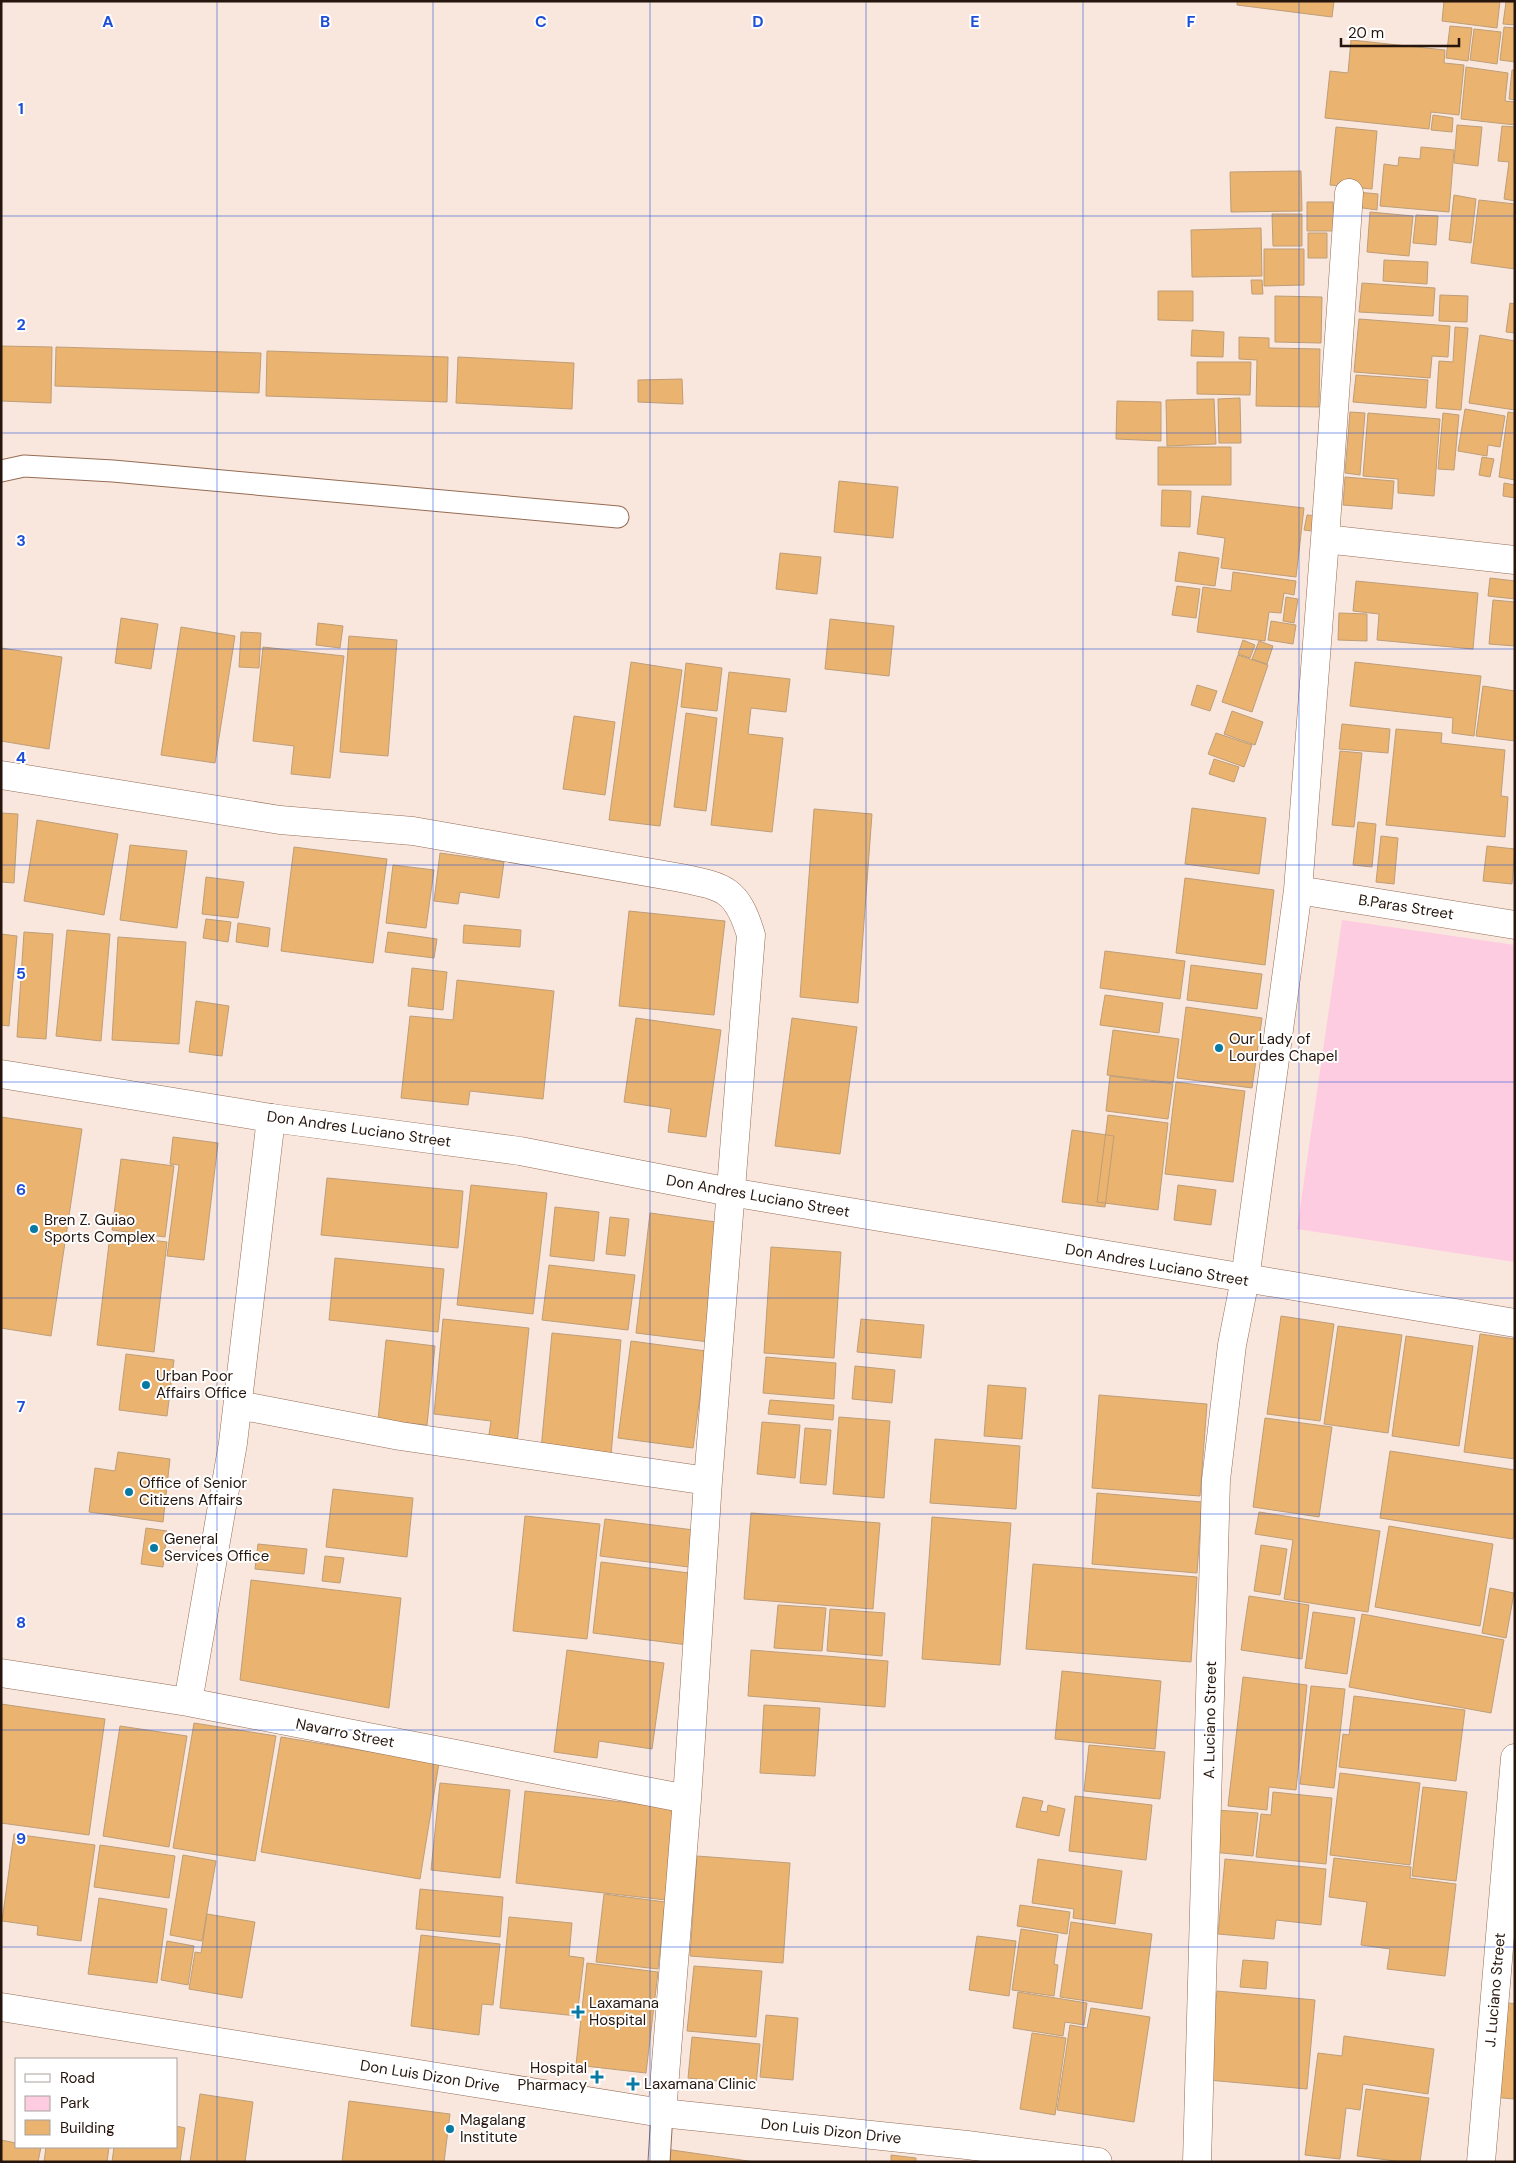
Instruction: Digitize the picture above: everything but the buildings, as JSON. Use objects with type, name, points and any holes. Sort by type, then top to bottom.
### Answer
[{"type":"street","name":"A. Luciano Street","points":[[1197,2162],[1216,1480],[1232,1345],[1245,1280],[1298,890],[1349,193]]},
{"type":"street","points":[[1325,539],[1515,560]]},
{"type":"street","points":[[1,775],[280,820],[413,831],[681,878],[706,884],[729,893],[744,912],[751,935],[708,1481],[687,1799],[662,2113]]},
{"type":"street","name":"B.Paras Street","points":[[1298,890],[1515,924]]},
{"type":"street","name":"Don Andres Luciano Street","points":[[1,1074],[271,1118],[520,1151],[730,1192],[1245,1280],[1515,1323]]},
{"type":"street","points":[[188,1702],[238,1405],[271,1118]]},
{"type":"street","points":[[238,1405],[400,1436],[708,1481]]},
{"type":"street","name":"Navarro Street","points":[[1,1673],[188,1702],[687,1799]]},
{"type":"street","name":"J. Luciano Street","points":[[1481,2162],[1515,1758]]},
{"type":"street","name":"Don Luis Dizon Drive","points":[[1,2007],[662,2113],[966,2154],[1098,2162]]},
{"type":"lane","points":[[1,470],[24,466],[113,471],[618,517]]},
{"type":"lane","points":[[659,2162],[662,2113]]},
{"type":"green space","points":[[1342,920],[1515,945],[1515,1262],[1297,1229]]},
{"type":"place","name":"Our Lady of Lourdes Chapel","points":[[1219,1048]]},
{"type":"place","name":"Bren Z. Guiao Sports Complex","points":[[34,1229]]},
{"type":"place","name":"Urban Poor Affairs Office","points":[[146,1385]]},
{"type":"place","name":"Office of Senior Citizens Affairs","points":[[129,1492]]},
{"type":"place","name":"General Services Office","points":[[154,1548]]},
{"type":"place","name":"Laxamana Hospital","points":[[578,2012]]},
{"type":"place","name":"Hospital Pharmacy","points":[[597,2077]]},
{"type":"place","name":"Laxamana Clinic","points":[[633,2084]]},
{"type":"place","name":"Magalang Institute","points":[[450,2129]]}]
